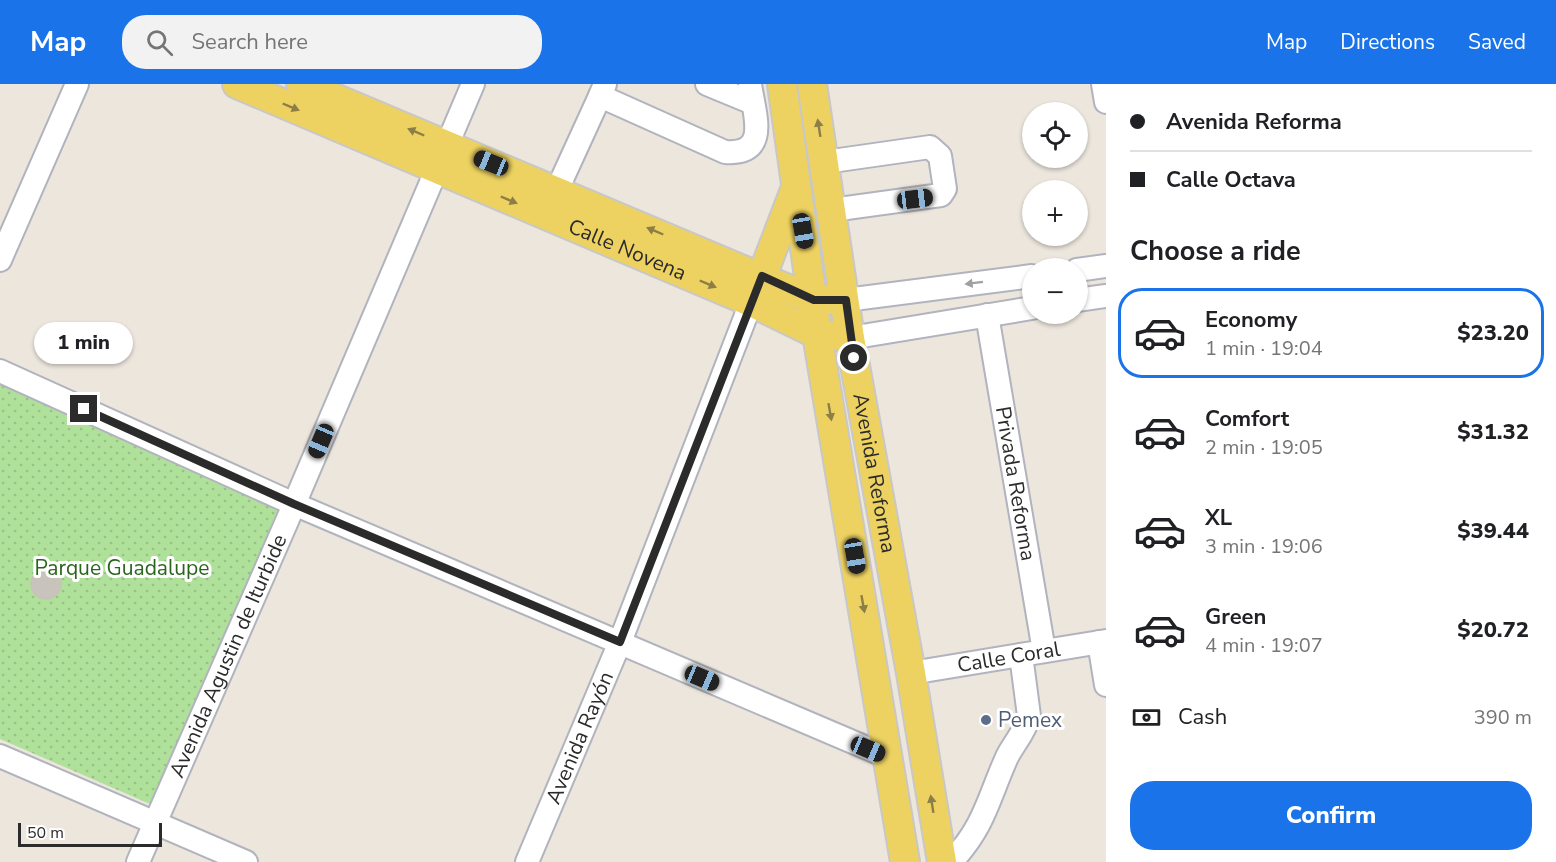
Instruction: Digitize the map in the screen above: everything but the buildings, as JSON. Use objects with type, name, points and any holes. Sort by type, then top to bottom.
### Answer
[{"type":"main road","name":"Calle Novena","points":[[237,84],[442,157],[756,289],[814,300],[846,300]]},
{"type":"main road","name":"Calle Novena","points":[[301,84],[442,157],[557,190],[756,289],[817,334],[850,338]]},
{"type":"main road","name":"Avenida Reforma","points":[[782,84],[817,334],[888,758],[902,858]]},
{"type":"main road","name":"Avenida Reforma","points":[[812,84],[850,338],[911,673],[942,862]]},
{"type":"main road","points":[[756,289],[796,188]]},
{"type":"street","points":[[0,260],[77,84]]},
{"type":"street","name":"Avenida Agustin de Iturbide","points":[[138,862],[473,84]]},
{"type":"street","points":[[557,190],[602,90],[725,152],[736,153],[754,143],[757,133],[751,94],[706,84]]},
{"type":"street","points":[[1103,84],[1106,102]]},
{"type":"street","points":[[825,162],[930,147],[940,156],[945,189],[941,195],[832,210]]},
{"type":"street","points":[[1088,268],[1106,266]]},
{"type":"street","name":"Calle Novena","points":[[846,300],[1022,277]]},
{"type":"street","name":"Avenida Rayón","points":[[527,862],[620,642],[756,289]]},
{"type":"street","points":[[1088,298],[1106,296]]},
{"type":"street","name":"Calle Novena","points":[[850,338],[1022,310]]},
{"type":"street","name":"Privada Reforma","points":[[987,315],[1044,651]]},
{"type":"street","points":[[0,371],[294,504],[888,758]]},
{"type":"street","points":[[1102,641],[1106,685]]},
{"type":"street","name":"Calle Coral","points":[[911,673],[1102,641]]},
{"type":"street","points":[[951,862],[970,842],[983,818],[1008,754],[1027,725],[1029,716],[1021,655]]},
{"type":"street","points":[[0,756],[246,862]]},
{"type":"green space","name":"Parque Guadalupe","points":[[0,383],[281,504],[150,804],[0,739]]},
{"type":"place","name":"Pemex","points":[[986,720]]},
{"type":"route","points":[[84,409],[294,504],[620,642],[762,276],[814,300],[846,300],[854,358]]}]
